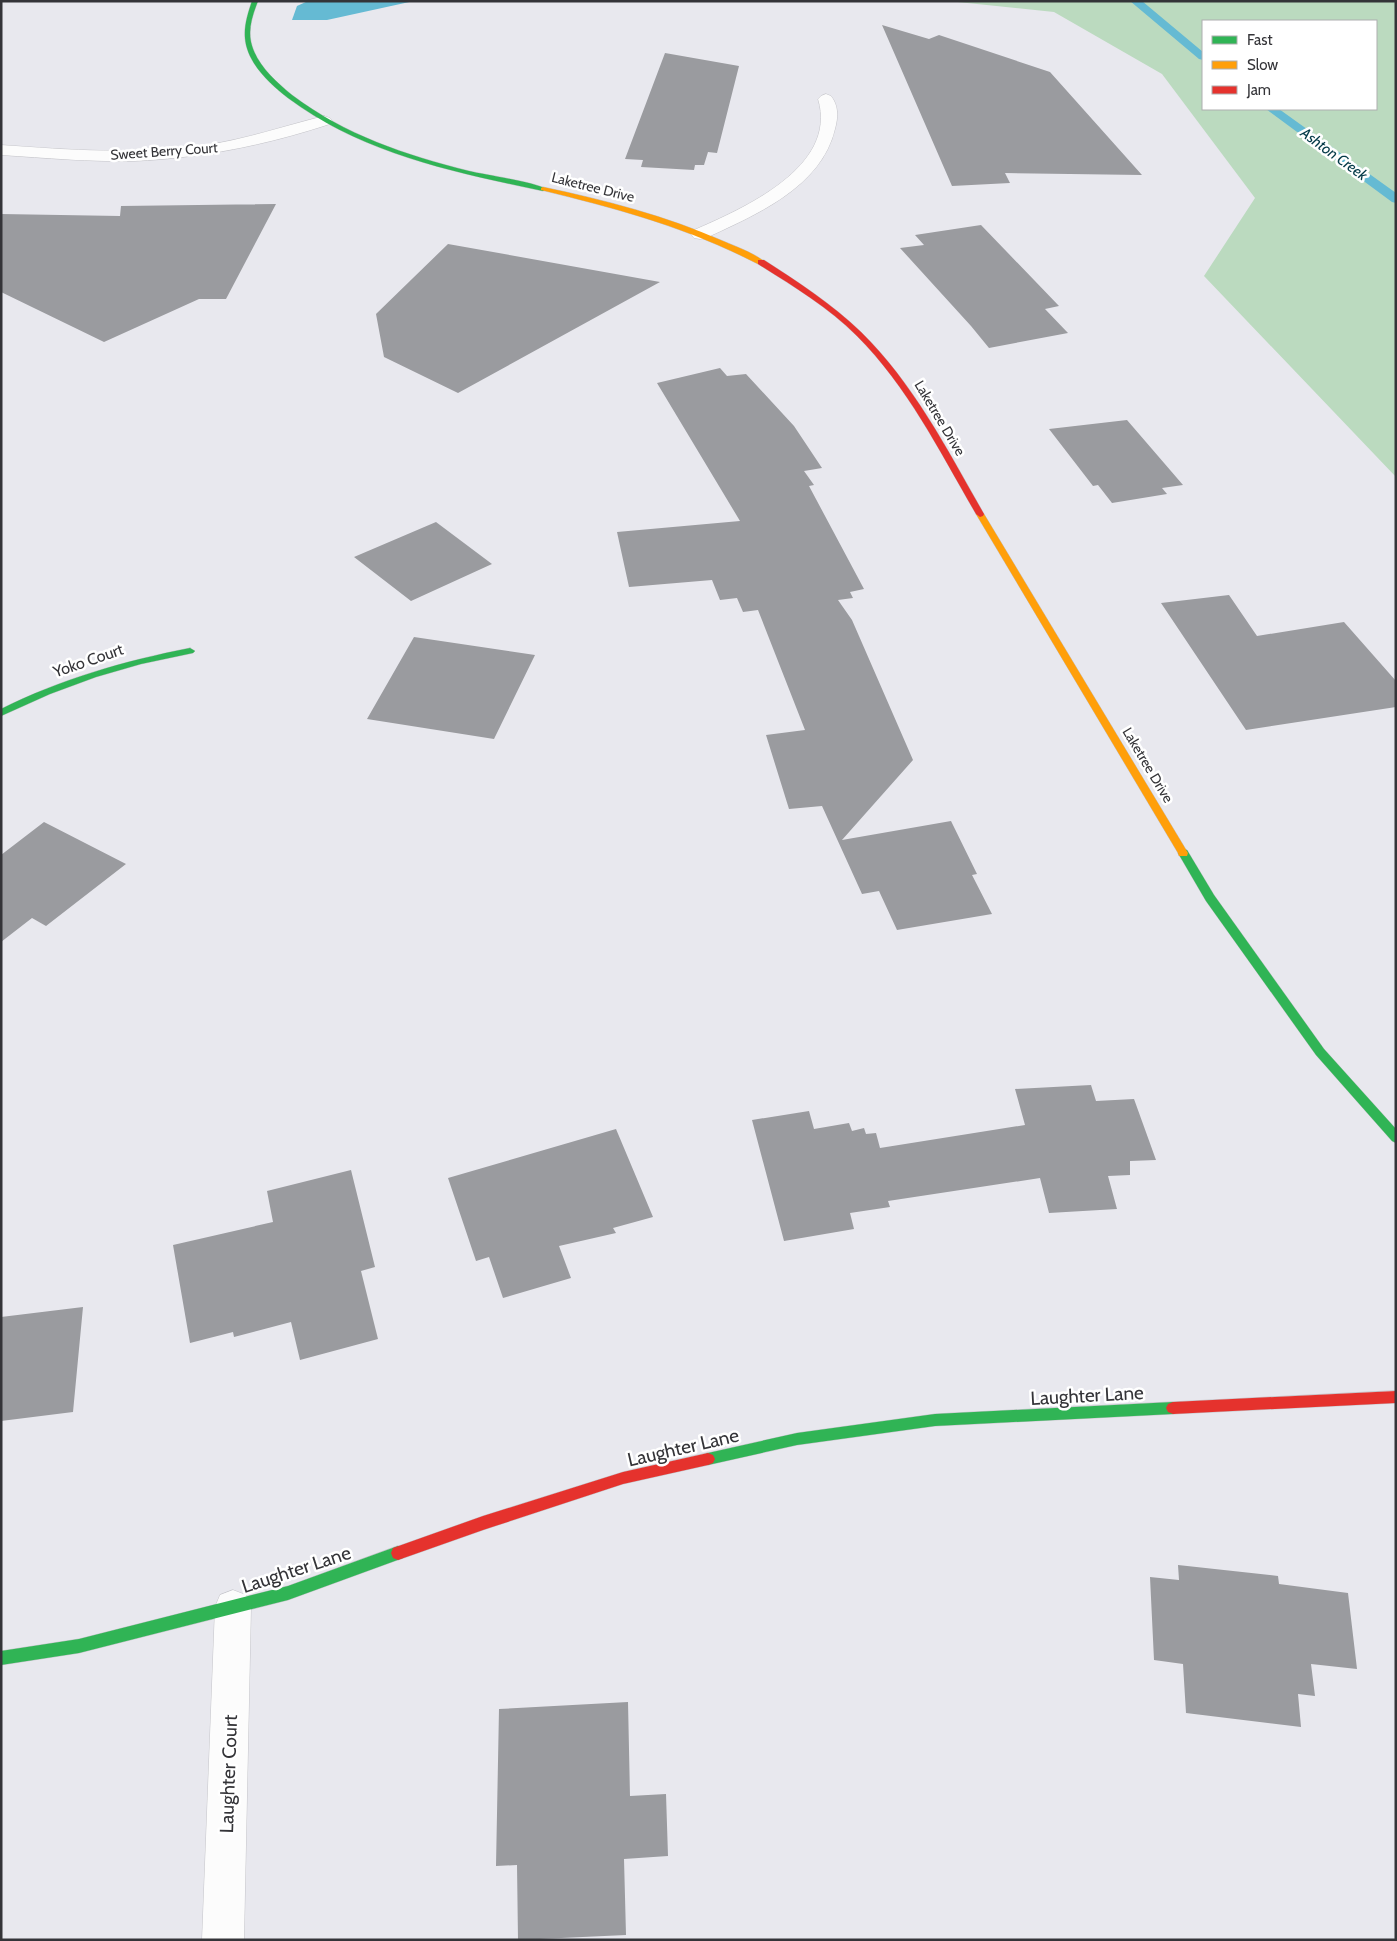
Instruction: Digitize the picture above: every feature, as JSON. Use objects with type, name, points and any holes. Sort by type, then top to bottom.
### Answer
[{"type":"street","name":"Laketree Drive","points":[[255,1],[249,12],[245,36],[252,55],[262,72],[281,91],[324,121],[353,136],[402,155],[460,172],[590,200],[653,217],[700,234],[745,254],[796,282],[834,310],[877,352],[913,398],[935,439],[1210,898],[1320,1052],[1396,1138]]},
{"type":"street","points":[[700,234],[745,214],[780,192],[806,169],[825,140],[830,116],[826,99]]},
{"type":"street","name":"Sweet Berry Court","points":[[1,150],[133,156],[192,152],[240,145],[284,134],[324,121]]},
{"type":"street","name":"Yoko Court","points":[[1,714],[21,702],[79,677],[140,659],[190,651]]},
{"type":"street","name":"Laughter Lane","points":[[1,1658],[79,1646],[288,1594],[483,1523],[623,1478],[797,1439],[935,1420],[1396,1397]]},
{"type":"street","name":"Laughter Court","points":[[223,1940],[233,1607]]},
{"type":"green space","points":[[948,1],[1396,1],[1396,477],[1204,276],[1255,198],[1162,74],[1054,12]]},
{"type":"water","points":[[308,1],[414,1],[327,20],[292,20],[297,6]]},
{"type":"building","points":[[882,25],[929,39],[939,35],[1050,72],[1142,175],[1005,173],[1010,183],[952,186]]},
{"type":"building","points":[[665,53],[739,66],[717,153],[708,152],[704,165],[695,165],[694,170],[641,167],[643,160],[625,159]]},
{"type":"building","points":[[276,204],[226,299],[199,299],[104,342],[1,292],[1,214],[120,216],[121,206]]},
{"type":"building","points":[[981,225],[1059,306],[1045,309],[1068,333],[989,348],[900,248],[924,245],[915,235]]},
{"type":"building","points":[[448,244],[660,282],[458,393],[384,357],[376,314]]},
{"type":"building","points":[[720,368],[727,376],[746,374],[794,426],[822,468],[804,471],[814,485],[809,486],[864,589],[850,592],[853,598],[838,600],[852,620],[913,760],[842,840],[951,821],[977,874],[972,875],[992,914],[897,930],[879,891],[862,894],[822,806],[789,809],[766,735],[805,730],[758,610],[743,612],[737,598],[720,600],[712,580],[629,587],[617,532],[740,521],[657,383]]},
{"type":"building","points":[[1127,420],[1183,485],[1162,488],[1167,494],[1112,503],[1098,485],[1093,486],[1049,429]]},
{"type":"building","points":[[436,522],[492,564],[411,601],[354,557]]},
{"type":"building","points":[[1229,595],[1257,636],[1344,622],[1396,681],[1396,707],[1246,730],[1161,603]]},
{"type":"building","points":[[414,637],[535,655],[494,739],[367,719]]},
{"type":"building","points":[[44,822],[126,864],[46,926],[32,918],[1,942],[1,855]]},
{"type":"building","points":[[1091,1085],[1096,1101],[1134,1099],[1156,1160],[1130,1161],[1130,1175],[1108,1176],[1117,1209],[1049,1213],[1040,1178],[888,1201],[890,1207],[850,1213],[854,1229],[784,1241],[752,1120],[809,1111],[814,1129],[849,1123],[852,1131],[864,1128],[866,1134],[876,1133],[880,1148],[1025,1125],[1015,1089]]},
{"type":"building","points":[[616,1129],[653,1217],[613,1228],[616,1233],[559,1246],[571,1278],[503,1298],[489,1257],[476,1261],[448,1178]]},
{"type":"building","points":[[351,1170],[375,1267],[361,1271],[378,1339],[300,1360],[291,1322],[234,1337],[233,1332],[190,1343],[173,1245],[273,1222],[267,1191]]},
{"type":"building","points":[[83,1307],[73,1412],[1,1421],[1,1317]]},
{"type":"building","points":[[1178,1565],[1278,1576],[1279,1584],[1348,1593],[1357,1669],[1311,1664],[1315,1696],[1298,1694],[1301,1727],[1186,1713],[1183,1664],[1154,1660],[1150,1577],[1179,1580]]},
{"type":"building","points":[[628,1702],[630,1796],[666,1794],[668,1856],[624,1859],[626,1935],[518,1940],[517,1865],[496,1866],[499,1709]]},
{"type":"waterway","name":"Ashton Creek","points":[[1135,1],[1202,56]]},
{"type":"waterway","name":"Ashton Creek","points":[[1273,110],[1396,199]]},
{"type":"traffic: fast","points":[[255,1],[247,28],[250,50],[271,80],[310,112],[372,144],[405,156],[543,189]]},
{"type":"traffic: fast","points":[[1,713],[46,692],[93,674],[141,661],[190,651]]},
{"type":"traffic: fast","points":[[1183,853],[1210,898],[1320,1052],[1396,1138]]},
{"type":"traffic: fast","points":[[708,1459],[797,1439],[935,1420],[1173,1408]]},
{"type":"traffic: fast","points":[[1,1658],[79,1646],[288,1593],[398,1553]]},
{"type":"traffic: slow","points":[[543,189],[627,209],[682,227],[761,262]]},
{"type":"traffic: slow","points":[[980,514],[1183,853]]},
{"type":"traffic: jam","points":[[761,262],[816,297],[858,333],[877,353],[915,402],[980,514]]},
{"type":"traffic: jam","points":[[1173,1408],[1396,1397]]},
{"type":"traffic: jam","points":[[398,1553],[483,1523],[623,1478],[708,1459]]}]
